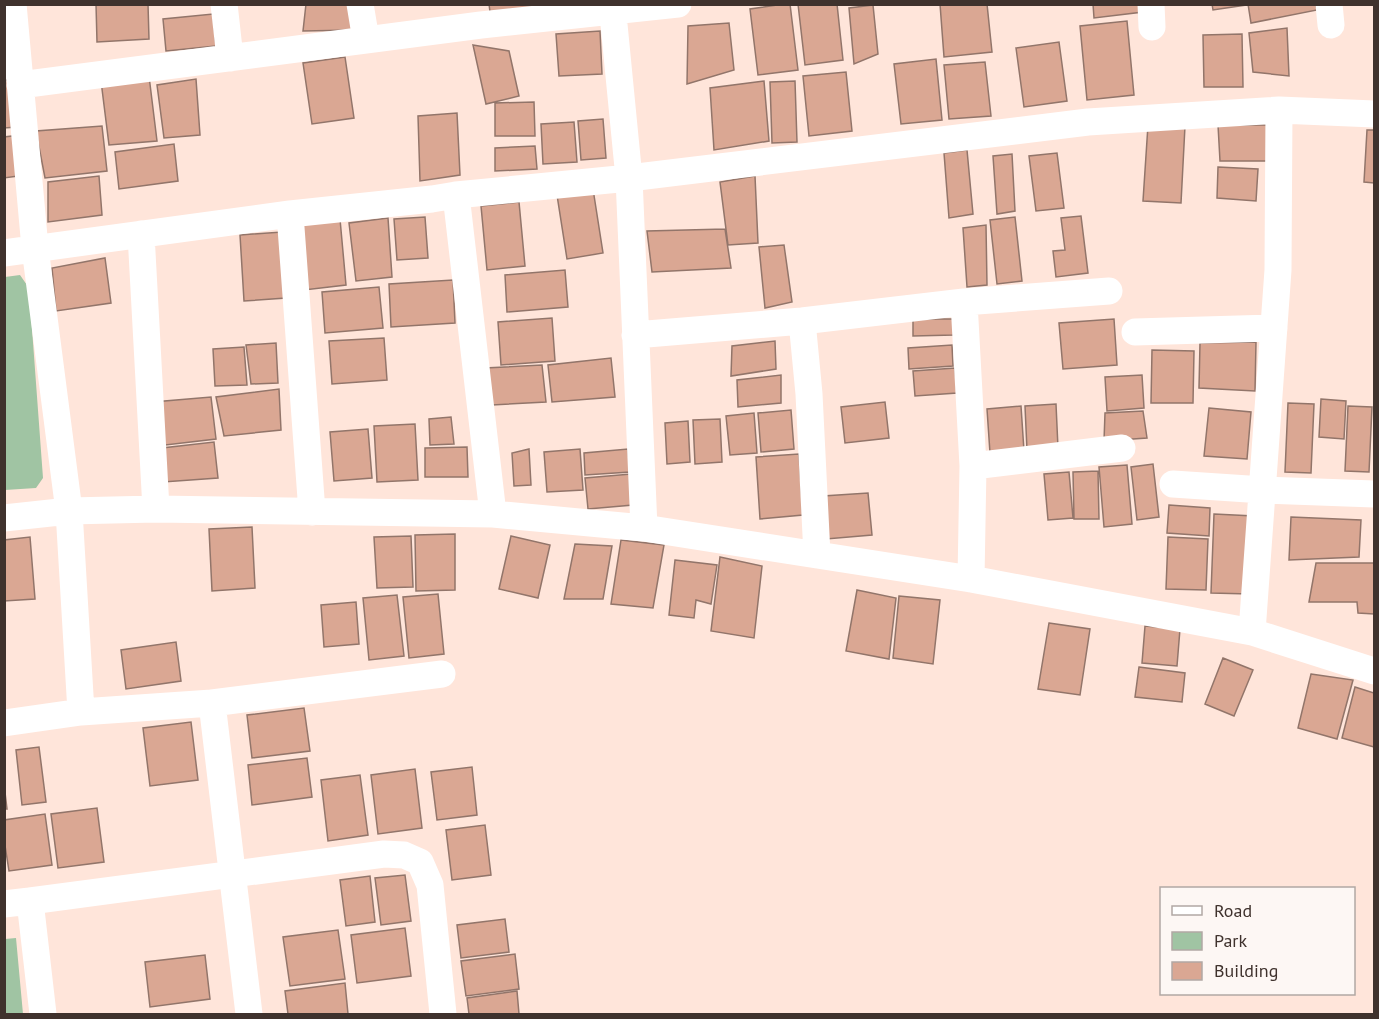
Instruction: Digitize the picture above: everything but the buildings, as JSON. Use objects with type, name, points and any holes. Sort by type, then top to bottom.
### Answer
[{"type":"street","points":[[13,4],[35,248],[69,511],[81,712]]},
{"type":"street","points":[[224,4],[230,58]]},
{"type":"street","points":[[360,4],[366,40]]},
{"type":"street","points":[[20,85],[366,40],[480,15],[678,4]]},
{"type":"street","points":[[612,8],[629,178],[644,528]]},
{"type":"street","points":[[1252,632],[1278,270],[1280,110]]},
{"type":"street","points":[[4,253],[290,214],[629,178],[1088,123],[1280,110],[1374,114]]},
{"type":"street","points":[[456,195],[493,514]]},
{"type":"street","points":[[290,214],[312,512]]},
{"type":"street","points":[[141,234],[156,509]]},
{"type":"street","points":[[635,335],[802,321],[964,302],[1109,291]]},
{"type":"street","points":[[964,302],[973,466],[971,579]]},
{"type":"street","points":[[802,321],[809,394],[817,555]]},
{"type":"street","points":[[1135,332],[1274,328]]},
{"type":"street","points":[[973,466],[1122,448]]},
{"type":"street","points":[[1173,484],[1374,494]]},
{"type":"street","points":[[4,518],[69,511],[156,509],[493,514],[644,528],[971,579],[1252,632],[1374,671]]},
{"type":"street","points":[[4,723],[81,712],[212,702],[442,674]]},
{"type":"street","points":[[212,702],[249,1014]]},
{"type":"street","points":[[43,1014],[17,903],[384,854],[404,855],[420,862],[430,885],[443,1014]]},
{"type":"green space","points":[[20,275],[29,288],[43,478],[36,488],[5,490],[5,277]]},
{"type":"green space","points":[[16,938],[23,1014],[5,1014],[5,939]]}]
